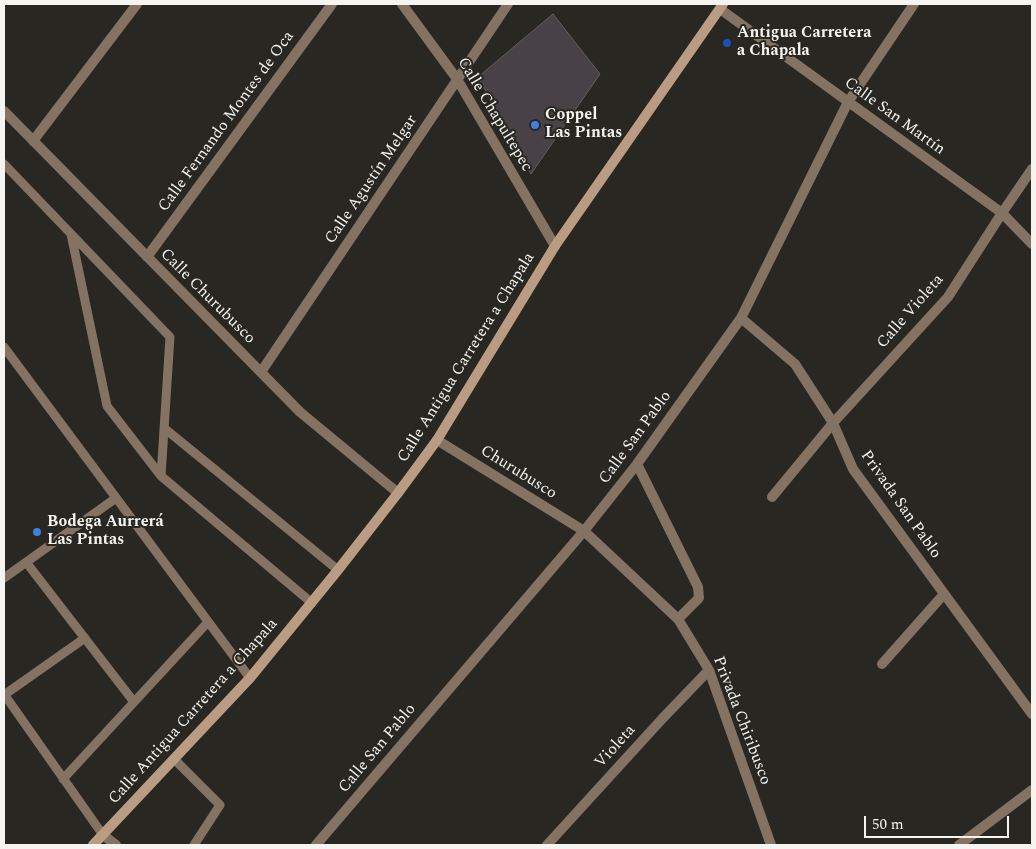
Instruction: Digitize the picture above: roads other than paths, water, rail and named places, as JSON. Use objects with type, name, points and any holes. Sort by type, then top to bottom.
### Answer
[{"type":"main road","name":"Calle Antigua Carretera a Chapala","points":[[93,845],[250,678],[312,603],[398,493],[437,440],[555,246],[722,7]]},
{"type":"street","points":[[33,141],[137,4]]},
{"type":"street","name":"Calle Fernando Montes de Oca","points":[[148,257],[332,4]]},
{"type":"street","name":"Calle Chapultepec","points":[[402,4],[457,79],[555,246]]},
{"type":"street","name":"Calle Agustín Melgar","points":[[261,372],[508,4]]},
{"type":"street","name":"Calle San Pablo","points":[[316,845],[584,531],[637,464],[741,318],[848,102],[914,4]]},
{"type":"street","name":"Calle San Martín","points":[[722,7],[848,102],[1002,213],[1032,244]]},
{"type":"street","name":"Calle Churubusco","points":[[4,112],[300,412],[398,493]]},
{"type":"street","name":"Calle Violeta","points":[[833,423],[948,297],[1032,169]]},
{"type":"street","name":"Privada San Pablo","points":[[741,318],[795,364],[833,423],[853,470],[1032,714]]},
{"type":"street","points":[[772,497],[833,423]]},
{"type":"street","name":"Churubusco","points":[[437,440],[584,531]]},
{"type":"street","points":[[637,464],[698,587],[699,598],[678,618]]},
{"type":"street","name":"Privada Chiribusco","points":[[584,531],[678,618],[709,670],[771,845]]},
{"type":"street","points":[[882,664],[944,594]]},
{"type":"street","name":"Violeta","points":[[547,845],[709,670]]},
{"type":"street","points":[[959,845],[1032,790]]},
{"type":"street","points":[[103,835],[116,845]]},
{"type":"lane","points":[[4,164],[170,337],[161,476]]},
{"type":"lane","points":[[71,234],[107,406],[161,476],[312,603]]},
{"type":"lane","points":[[4,347],[250,678]]},
{"type":"lane","points":[[164,428],[338,570]]},
{"type":"lane","points":[[4,578],[116,498]]},
{"type":"lane","points":[[26,562],[134,702]]},
{"type":"lane","points":[[63,779],[208,622]]},
{"type":"lane","points":[[85,638],[4,695],[103,835]]},
{"type":"lane","points":[[174,759],[220,805],[194,845]]},
{"type":"place","name":"Antigua Carretera a Chapala","points":[[727,43]]},
{"type":"place","name":"Coppel Las Pintas","points":[[535,125]]},
{"type":"place","name":"Bodega Aurrerá Las Pintas","points":[[37,532]]}]
